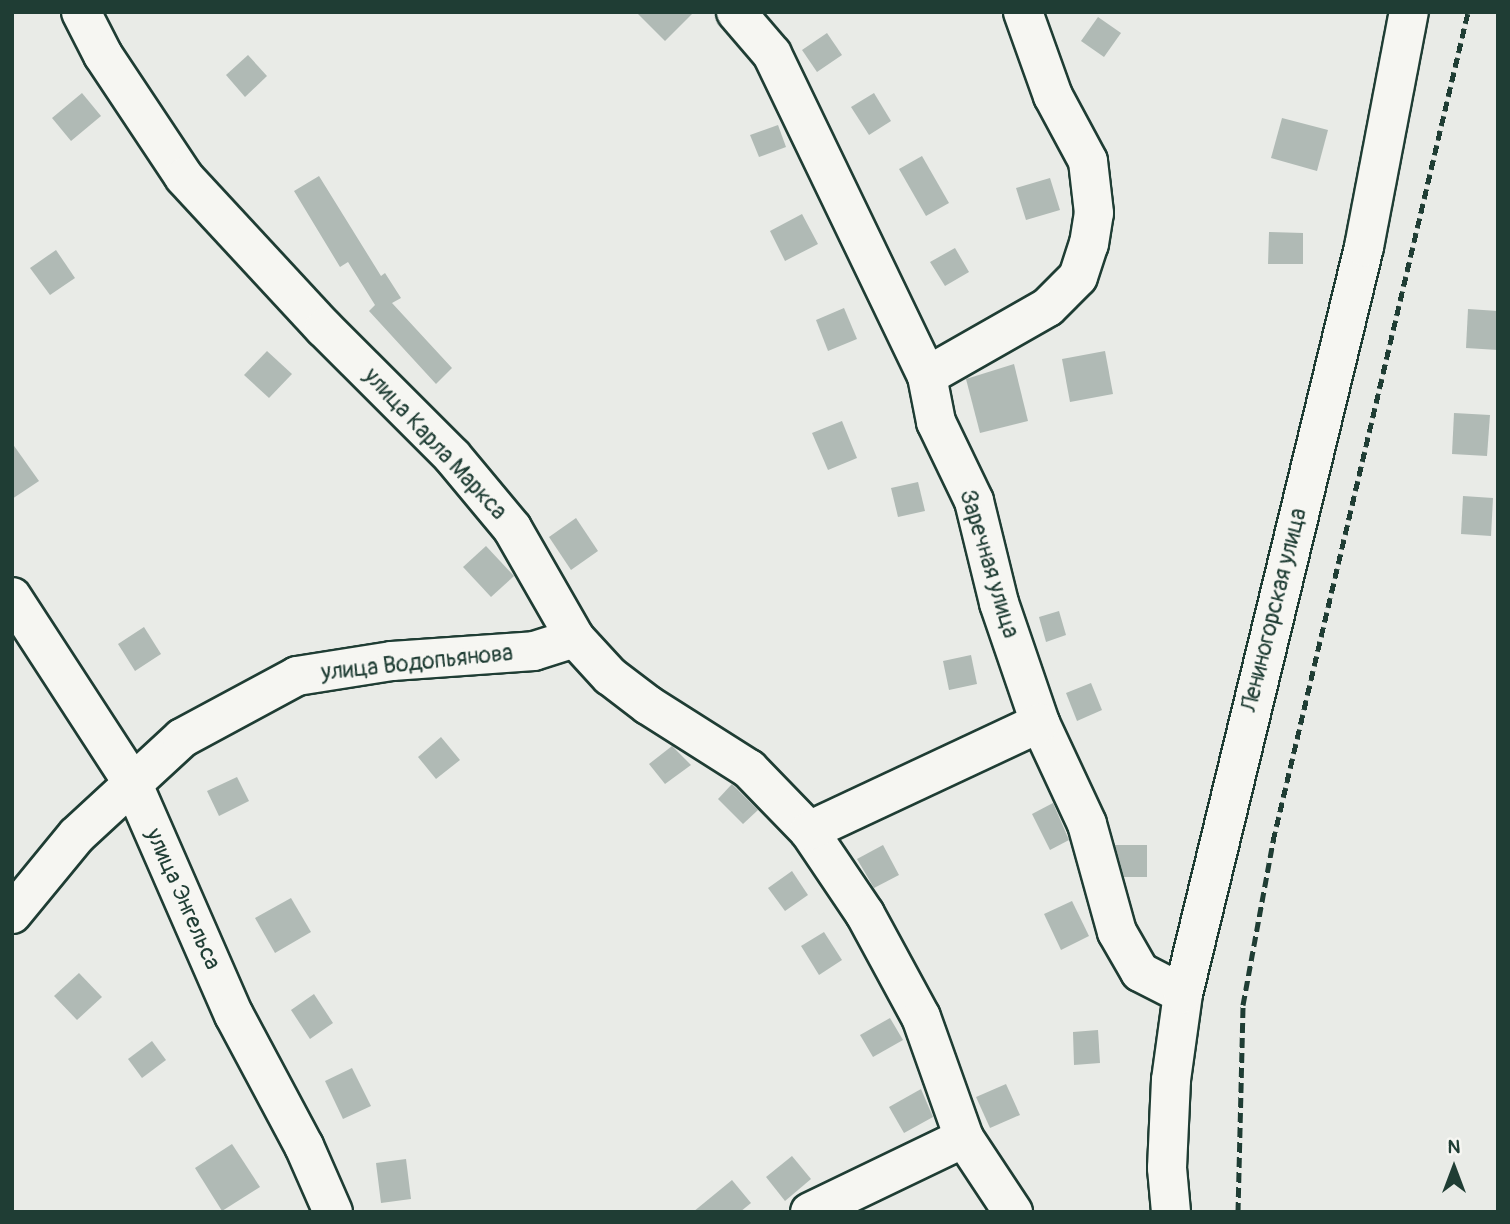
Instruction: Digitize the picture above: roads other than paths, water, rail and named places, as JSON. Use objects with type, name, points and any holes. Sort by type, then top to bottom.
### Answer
[{"type":"street","name":"улица Карла Маркса","points":[[81,12],[134,104],[184,177],[324,328],[452,456],[512,528],[575,638],[610,676],[648,705],[749,769],[809,831],[865,914],[921,1017],[964,1138],[1013,1212]]},
{"type":"street","name":"Заречная улица","points":[[736,12],[772,54],[927,376],[936,422],[974,501],[999,603],[1040,723],[1087,824],[1117,932],[1140,972],[1183,994]]},
{"type":"street","points":[[927,376],[1048,307],[1079,277],[1089,244],[1094,213],[1088,161],[1053,96],[1023,12]]},
{"type":"street","name":"Лениногорская улица","points":[[1171,1212],[1167,1168],[1171,1080],[1183,994],[1364,247],[1409,12]]},
{"type":"street","name":"улица Энгельса","points":[[12,597],[132,782],[234,1015],[304,1146],[333,1212]]},
{"type":"street","name":"улица Водопьянова","points":[[12,914],[77,835],[182,738],[297,676],[392,661],[534,651],[575,638]]},
{"type":"street","points":[[809,831],[1040,723]]},
{"type":"street","points":[[810,1212],[964,1138]]},
{"type":"railway","points":[[1238,1212],[1243,1005],[1273,841],[1468,12]]}]
